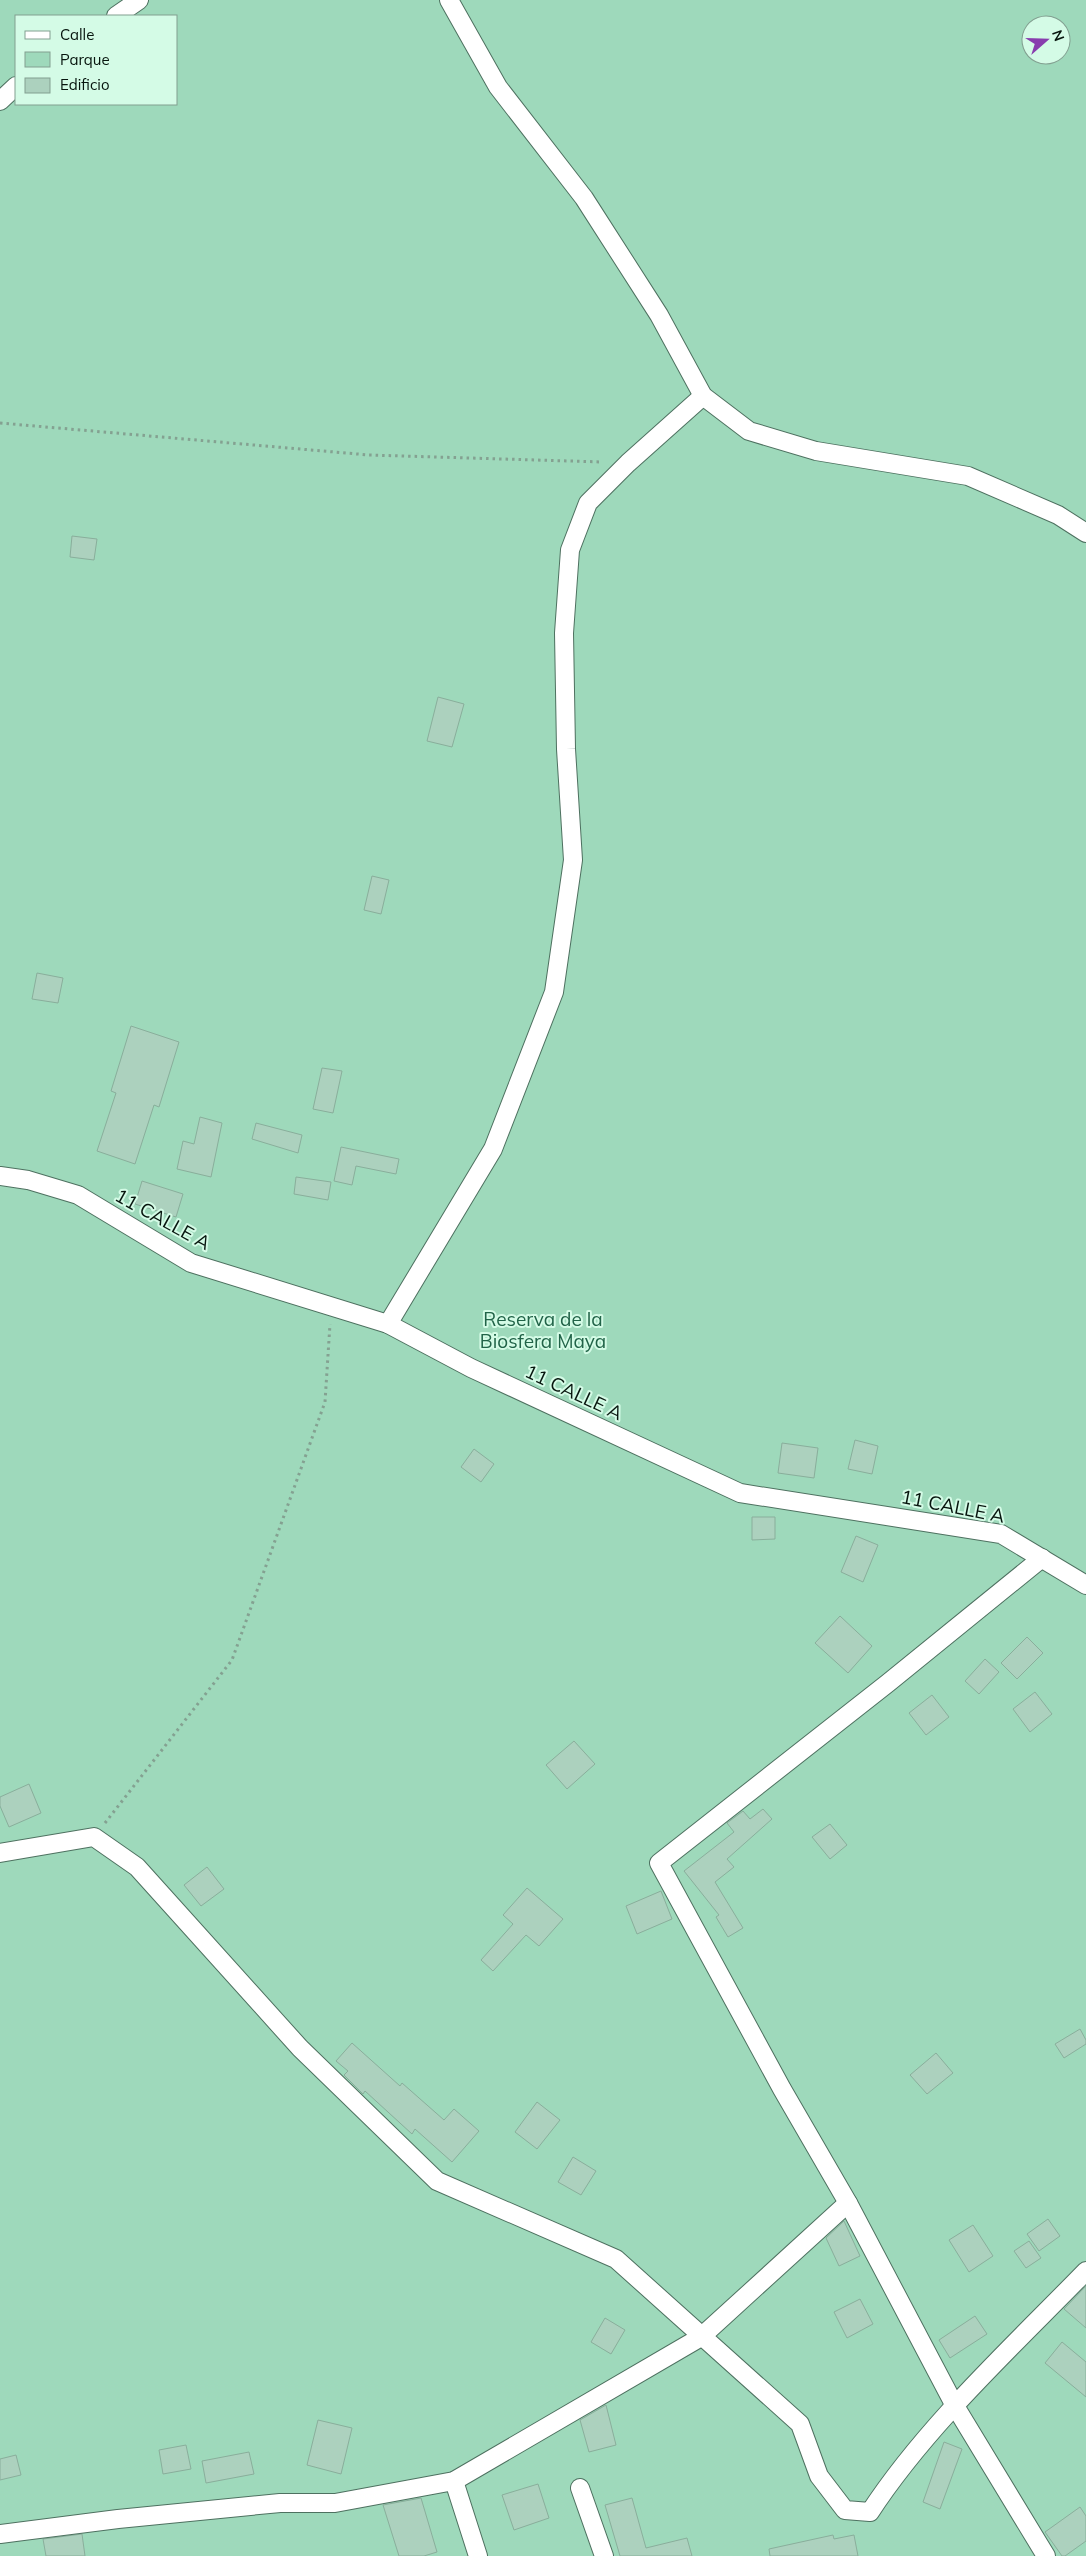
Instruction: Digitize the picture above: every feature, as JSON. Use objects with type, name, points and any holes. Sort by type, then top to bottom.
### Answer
[{"type":"street","points":[[117,15],[139,0]]},
{"type":"street","points":[[449,0],[498,87],[590,206],[659,315],[703,396],[749,432],[816,451],[968,476],[1058,515],[1086,533]]},
{"type":"street","points":[[0,101],[15,87]]},
{"type":"street","points":[[388,1324],[493,1149],[554,992],[573,860],[566,749],[564,633],[570,550],[588,503],[628,463],[703,396]]},
{"type":"street","name":"11 CALLE A","points":[[0,1176],[28,1180],[78,1195],[191,1263],[388,1324],[471,1368],[740,1492],[1001,1534],[1086,1585]]},
{"type":"street","points":[[1042,1558],[888,1683],[659,1863],[782,2089],[848,2203],[955,2406],[1046,2556]]},
{"type":"street","points":[[0,1853],[94,1837],[137,1867],[300,2048],[437,2181],[616,2259],[800,2424],[819,2476],[845,2510],[870,2512],[884,2490],[955,2406],[1086,2271]]},
{"type":"street","points":[[0,2534],[118,2519],[280,2503],[335,2503],[454,2481],[701,2337],[848,2203]]},
{"type":"street","points":[[454,2481],[478,2556]]},
{"type":"street","points":[[580,2488],[604,2556]]},
{"type":"path","points":[[0,423],[369,455],[628,463]]},
{"type":"path","points":[[94,1837],[232,1660],[325,1402],[331,1307]]},
{"type":"green space","name":"Reserva de la Biosfera Maya","points":[[0,0],[1086,0],[1086,2556],[0,2556]]},
{"type":"building","points":[[72,536],[97,539],[94,560],[70,557]]},
{"type":"building","points":[[438,697],[464,704],[452,747],[427,741]]},
{"type":"building","points":[[372,876],[389,880],[381,914],[364,910]]},
{"type":"building","points":[[37,973],[63,978],[58,1003],[32,999]]},
{"type":"building","points":[[131,1026],[179,1042],[159,1107],[154,1105],[135,1164],[97,1151],[116,1093],[111,1091]]},
{"type":"building","points":[[322,1068],[342,1071],[333,1113],[313,1109]]},
{"type":"building","points":[[200,1117],[222,1123],[211,1177],[177,1169],[183,1141],[194,1144]]},
{"type":"building","points":[[256,1123],[302,1135],[298,1153],[252,1139]]},
{"type":"building","points":[[341,1147],[399,1159],[396,1174],[356,1166],[352,1185],[334,1181]]},
{"type":"building","points":[[296,1177],[331,1182],[328,1200],[294,1194]]},
{"type":"building","points":[[142,1181],[183,1194],[176,1217],[135,1204]]},
{"type":"building","points":[[855,1440],[878,1446],[872,1474],[848,1469]]},
{"type":"building","points":[[782,1443],[818,1448],[814,1478],[778,1473]]},
{"type":"building","points":[[474,1449],[494,1464],[481,1482],[461,1467]]},
{"type":"building","points":[[752,1517],[775,1517],[775,1539],[752,1540]]},
{"type":"building","points":[[856,1536],[878,1545],[863,1582],[841,1572]]},
{"type":"building","points":[[840,1616],[872,1646],[848,1673],[815,1643]]},
{"type":"building","points":[[1027,1637],[1043,1653],[1017,1679],[1001,1663]]},
{"type":"building","points":[[985,1659],[999,1672],[979,1694],[965,1681]]},
{"type":"building","points":[[1035,1692],[1052,1714],[1030,1732],[1013,1709]]},
{"type":"building","points":[[932,1695],[949,1717],[926,1735],[909,1713]]},
{"type":"building","points":[[574,1741],[595,1764],[567,1789],[546,1765]]},
{"type":"building","points":[[29,1784],[41,1813],[9,1827],[0,1806],[0,1797]]},
{"type":"building","points":[[763,1809],[772,1819],[727,1859],[734,1867],[715,1882],[743,1928],[728,1937],[716,1917],[719,1915],[684,1871],[734,1832],[727,1823],[743,1811],[750,1819]]},
{"type":"building","points":[[830,1824],[847,1845],[830,1859],[812,1837]]},
{"type":"building","points":[[207,1867],[224,1889],[201,1906],[184,1885]]},
{"type":"building","points":[[527,1888],[563,1919],[539,1946],[526,1935],[493,1971],[481,1960],[513,1924],[503,1915]]},
{"type":"building","points":[[661,1891],[672,1919],[637,1934],[626,1906]]},
{"type":"building","points":[[1080,2029],[1086,2044],[1064,2058],[1055,2044]]},
{"type":"building","points":[[352,2043],[400,2086],[402,2083],[444,2120],[454,2109],[479,2131],[452,2162],[415,2129],[412,2134],[365,2091],[363,2094],[344,2075],[348,2071],[336,2061]]},
{"type":"building","points":[[936,2053],[953,2073],[927,2094],[910,2075]]},
{"type":"building","points":[[537,2102],[560,2120],[537,2149],[515,2132]]},
{"type":"building","points":[[573,2157],[596,2171],[581,2195],[558,2182]]},
{"type":"building","points":[[1048,2219],[1060,2236],[1039,2251],[1027,2234]]},
{"type":"building","points":[[844,2221],[860,2256],[839,2266],[826,2238]]},
{"type":"building","points":[[973,2225],[993,2256],[969,2272],[949,2240]]},
{"type":"building","points":[[1029,2241],[1041,2258],[1026,2268],[1014,2251]]},
{"type":"building","points":[[1086,2286],[1086,2328],[1064,2309]]},
{"type":"building","points":[[860,2299],[873,2324],[847,2338],[834,2312]]},
{"type":"building","points":[[975,2316],[987,2334],[950,2358],[939,2340]]},
{"type":"building","points":[[605,2318],[625,2330],[611,2354],[591,2342]]},
{"type":"building","points":[[1062,2342],[1086,2362],[1086,2397],[1045,2363]]},
{"type":"building","points":[[606,2405],[616,2445],[589,2452],[580,2420]]},
{"type":"building","points":[[318,2420],[352,2428],[341,2474],[307,2465]]},
{"type":"building","points":[[944,2442],[962,2449],[940,2509],[923,2502]]},
{"type":"building","points":[[186,2445],[191,2469],[163,2474],[159,2450]]},
{"type":"building","points":[[249,2452],[254,2474],[206,2483],[202,2461]]},
{"type":"building","points":[[16,2455],[21,2475],[0,2480],[0,2459]]},
{"type":"building","points":[[538,2484],[549,2518],[514,2530],[502,2495]]},
{"type":"building","points":[[421,2498],[437,2552],[424,2556],[399,2556],[383,2505]]},
{"type":"building","points":[[632,2498],[646,2548],[687,2538],[692,2556],[620,2556],[605,2505]]},
{"type":"building","points":[[1080,2507],[1086,2516],[1086,2541],[1065,2556],[1062,2556],[1045,2532]]},
{"type":"building","points":[[82,2534],[85,2556],[46,2556],[43,2539]]},
{"type":"building","points":[[833,2535],[834,2539],[854,2535],[858,2556],[770,2556],[769,2549]]}]
